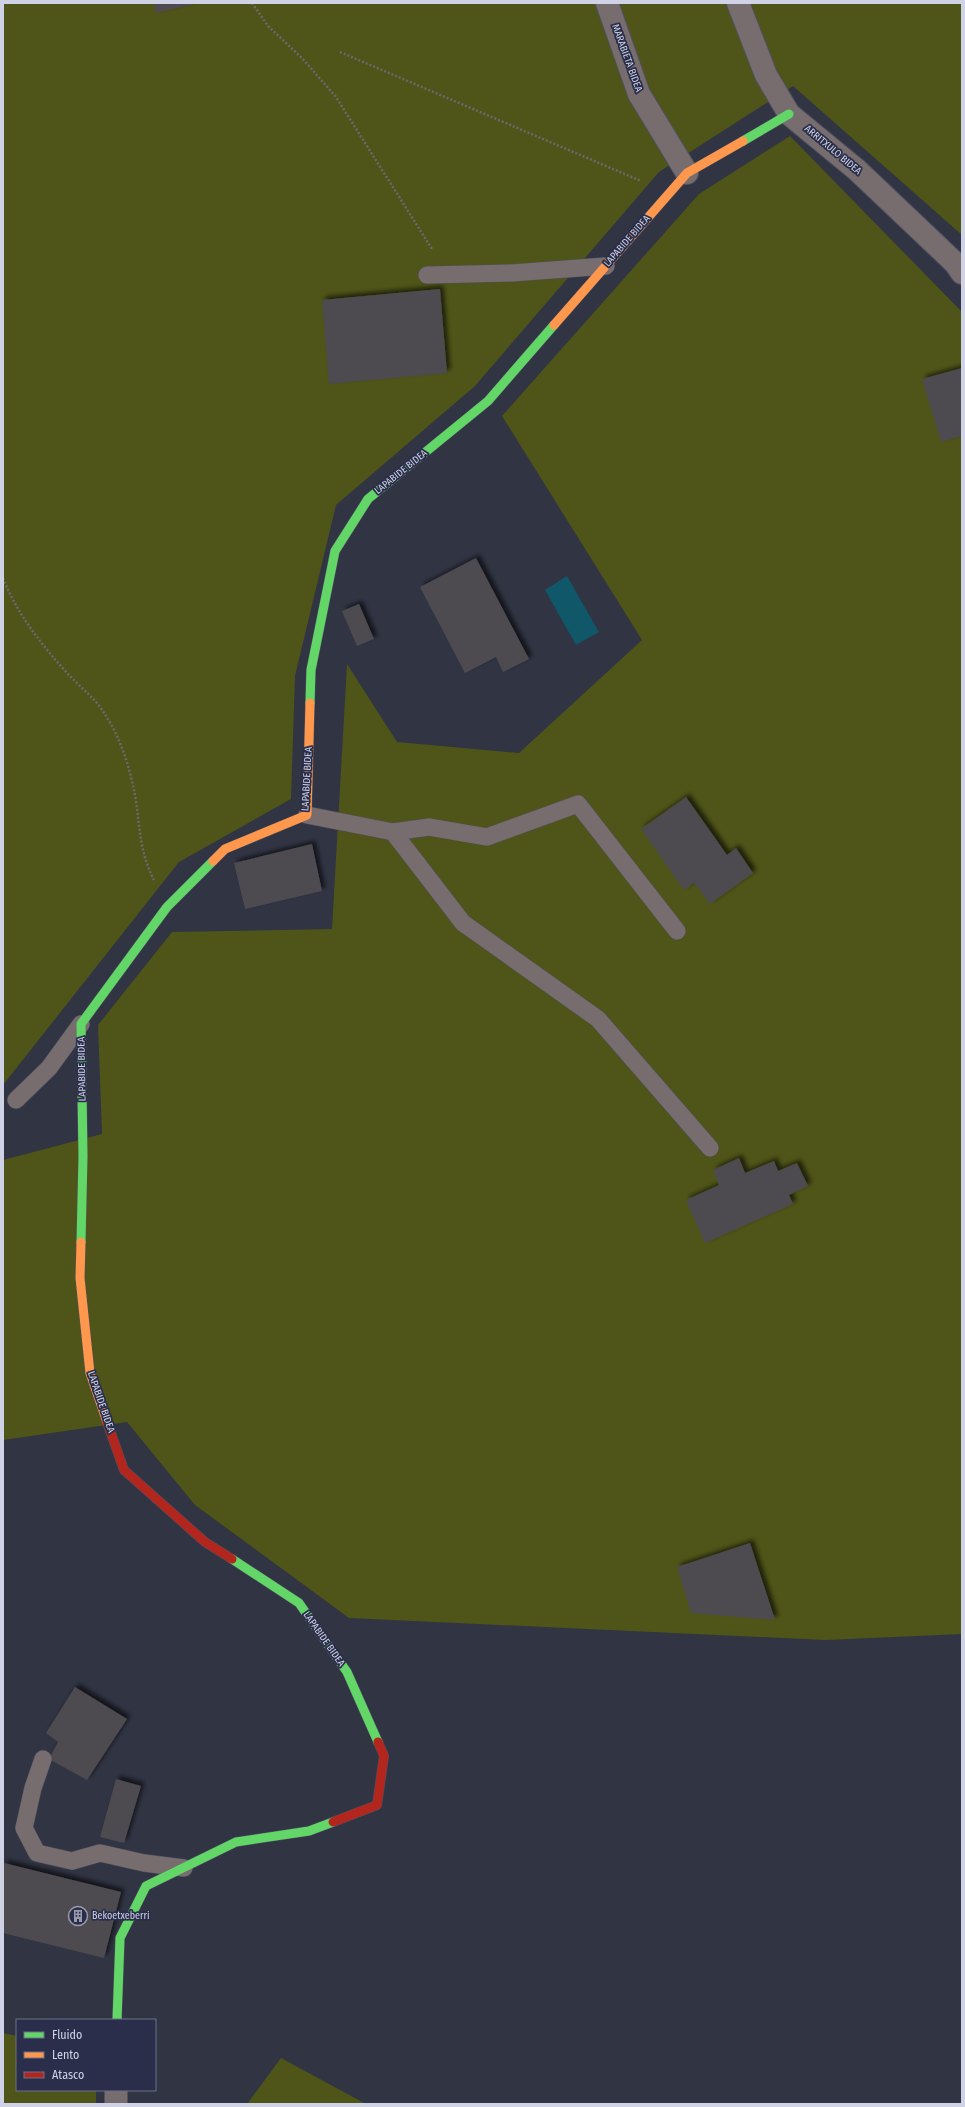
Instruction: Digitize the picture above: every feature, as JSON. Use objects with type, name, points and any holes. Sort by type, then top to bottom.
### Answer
[{"type":"street","name":"MARABIETA BIDEA","points":[[607,3],[639,94],[688,173]]},
{"type":"street","name":"ARRITXULO BIDEA","points":[[738,3],[766,75],[789,114],[857,170],[955,263],[962,273]]},
{"type":"street","name":"LAPABIDE BIDEA","points":[[117,2019],[120,1938],[146,1886],[236,1842],[309,1831],[377,1805],[384,1756],[347,1672],[299,1603],[205,1542],[124,1470],[90,1373],[80,1285],[83,1157],[81,1024],[168,907],[225,849],[307,815],[311,670],[335,550],[368,499],[488,401],[688,173],[789,114]]},
{"type":"street","points":[[116,2091],[116,2104]]},
{"type":"lane","points":[[427,275],[606,266]]},
{"type":"lane","points":[[307,815],[393,832],[429,827],[487,837],[578,804],[677,931]]},
{"type":"lane","points":[[393,832],[464,923],[598,1019],[710,1148]]},
{"type":"lane","points":[[16,1100],[49,1068],[81,1024]]},
{"type":"lane","points":[[43,1759],[24,1828],[37,1853],[72,1861],[100,1853],[144,1863],[184,1868]]},
{"type":"path","points":[[252,3],[268,26],[302,58],[336,97],[448,275]]},
{"type":"path","points":[[340,52],[669,194]]},
{"type":"path","points":[[3,578],[10,597],[28,626],[66,672],[104,712],[125,758],[135,794],[138,830],[145,864],[157,886],[178,897]]},
{"type":"green space","points":[[3,3],[962,3],[962,235],[793,86],[659,172],[475,386],[336,505],[295,676],[291,799],[179,862],[3,1085]]},
{"type":"green space","points":[[790,136],[962,312],[962,1634],[826,1640],[349,1618],[195,1505],[127,1422],[3,1440],[3,1160],[102,1134],[98,1025],[172,932],[332,929],[347,664],[397,742],[519,753],[642,640],[502,416],[699,194]]},
{"type":"green space","points":[[3,2033],[16,2036],[16,2091],[96,2091],[96,2104],[3,2104]]},
{"type":"green space","points":[[281,2058],[366,2104],[247,2104]]},
{"type":"water","points":[[567,576],[599,632],[576,645],[545,590]]},
{"type":"building","points":[[154,3],[195,3],[195,4],[156,13]]},
{"type":"building","points":[[440,289],[447,373],[329,384],[322,300]]},
{"type":"building","points":[[962,368],[962,436],[941,442],[922,379]]},
{"type":"building","points":[[476,558],[529,659],[503,672],[496,657],[465,673],[420,587]]},
{"type":"building","points":[[359,604],[374,639],[357,646],[342,611]]},
{"type":"building","points":[[686,797],[727,855],[736,848],[753,873],[710,904],[694,883],[684,890],[641,829]]},
{"type":"building","points":[[312,844],[322,891],[245,909],[234,863]]},
{"type":"building","points":[[739,1158],[745,1173],[774,1161],[778,1171],[797,1163],[808,1186],[789,1195],[793,1204],[705,1243],[686,1200],[719,1185],[713,1170]]},
{"type":"building","points":[[750,1543],[775,1620],[691,1613],[677,1567]]},
{"type":"building","points":[[75,1687],[127,1719],[87,1780],[49,1759],[58,1742],[46,1733]]},
{"type":"building","points":[[116,1779],[141,1786],[124,1843],[100,1837]]},
{"type":"building","name":"Bekoetxeberri","points":[[4,1863],[121,1892],[104,1958],[3,1933]]},
{"type":"traffic: fast","points":[[743,141],[789,114]]},
{"type":"traffic: fast","points":[[310,703],[311,670],[335,551],[368,499],[488,401],[554,325]]},
{"type":"traffic: fast","points":[[81,1242],[83,1157],[81,1024],[167,907],[213,861]]},
{"type":"traffic: fast","points":[[232,1559],[299,1603],[347,1672],[378,1742]]},
{"type":"traffic: fast","points":[[117,2019],[120,1938],[146,1886],[236,1842],[309,1831],[333,1822]]},
{"type":"traffic: slow","points":[[554,325],[687,173],[743,141]]},
{"type":"traffic: slow","points":[[213,861],[225,849],[307,815],[310,703]]},
{"type":"traffic: slow","points":[[81,1242],[80,1278],[90,1373],[107,1422]]},
{"type":"traffic: jam","points":[[107,1422],[124,1470],[205,1542],[232,1559]]},
{"type":"traffic: jam","points":[[333,1822],[377,1805],[384,1756],[378,1742]]},
{"type":"place","name":"Bekoetxeberri","points":[[78,1916]]}]
